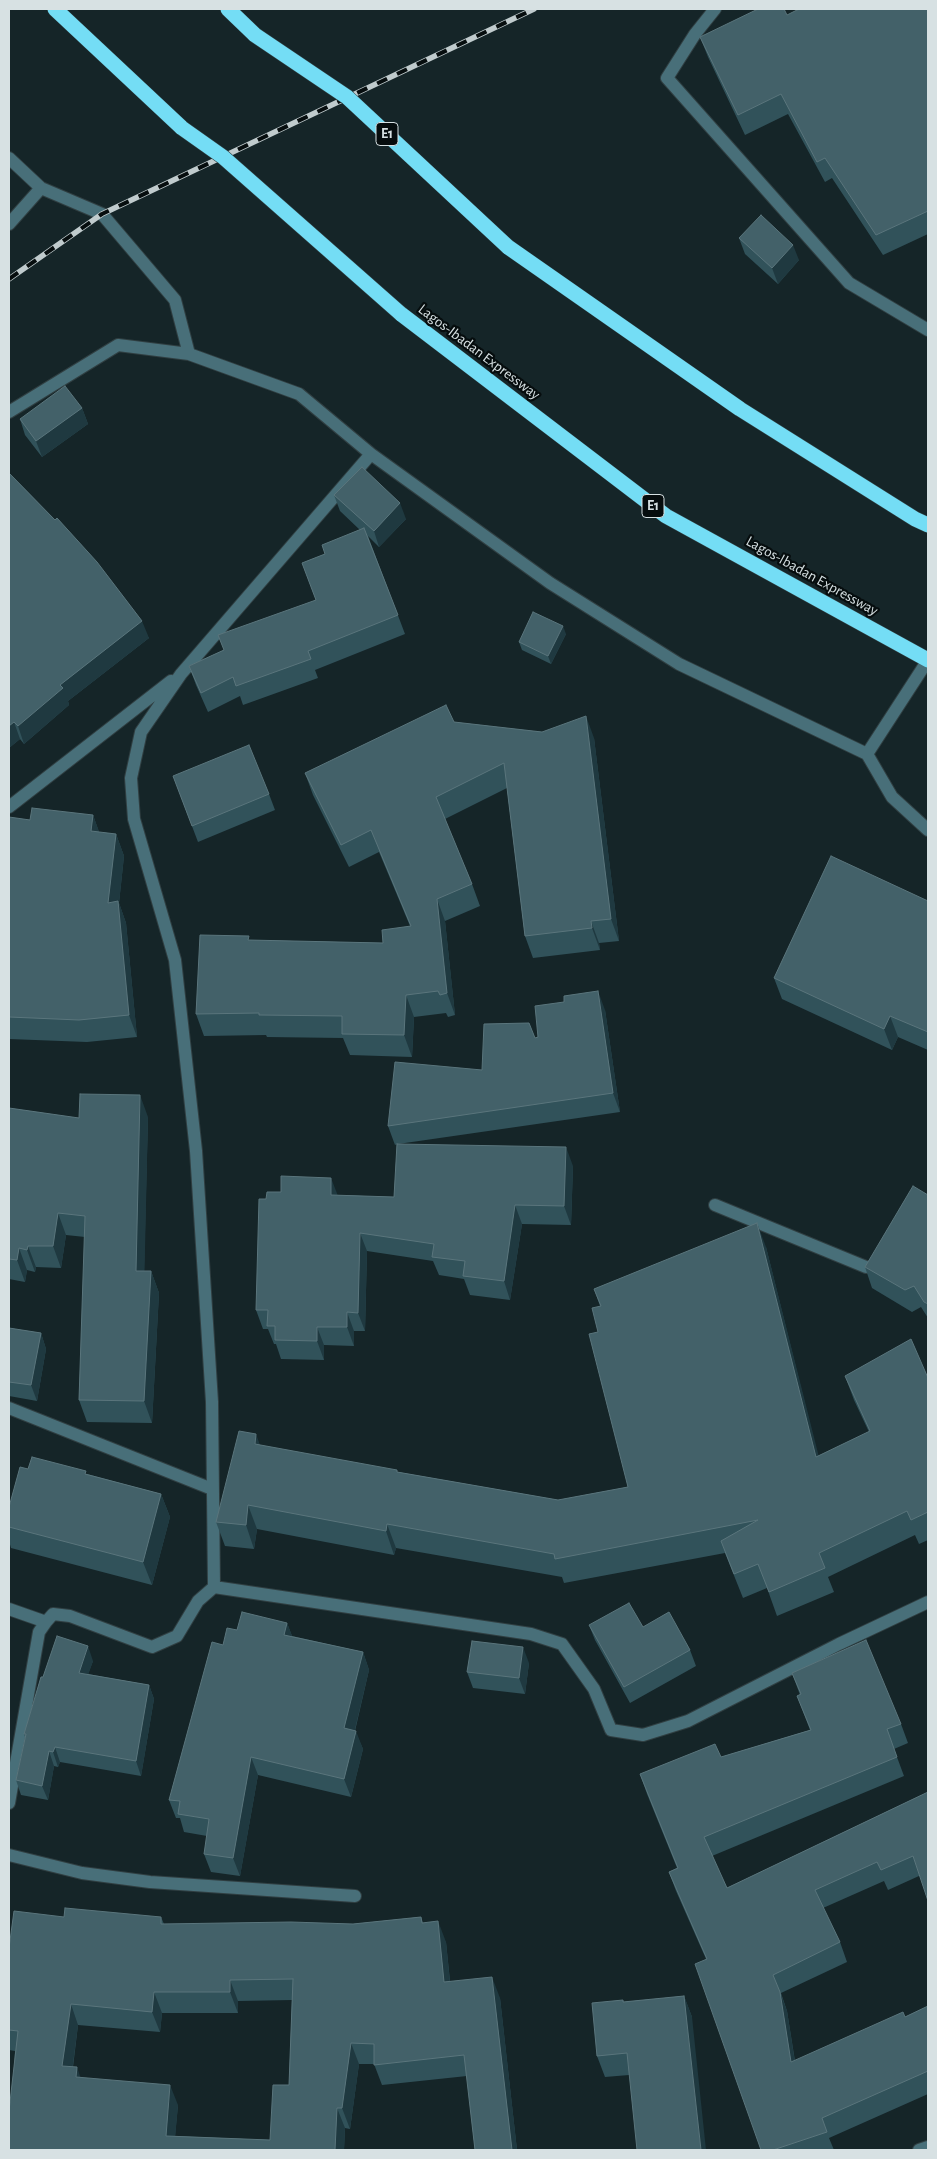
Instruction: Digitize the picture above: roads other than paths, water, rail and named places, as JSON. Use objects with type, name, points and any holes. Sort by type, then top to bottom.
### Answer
[{"type":"highway","name":"Lagos-Ibadan Expressway","points":[[55,9],[182,128],[223,157],[401,314],[666,516],[928,660]]},
{"type":"highway","name":"E1","points":[[228,9],[256,35],[347,98],[508,247],[740,409],[915,519],[928,525]]},
{"type":"street","points":[[715,9],[695,34],[667,78],[849,283],[928,330]]},
{"type":"street","points":[[9,158],[40,188],[102,214],[175,300],[189,354]]},
{"type":"street","points":[[9,224],[40,188]]},
{"type":"street","points":[[9,412],[118,345],[189,354],[299,394],[372,454],[550,583],[679,664],[867,754],[892,797],[928,830]]},
{"type":"street","points":[[9,1803],[39,1632],[46,1622],[54,1614],[70,1616],[152,1647],[178,1636],[198,1601],[214,1586],[212,1402],[196,1151],[175,960],[134,819],[131,778],[141,732],[181,674],[372,454]]},
{"type":"street","points":[[867,754],[928,660]]},
{"type":"street","points":[[9,807],[181,674]]},
{"type":"street","points":[[715,1205],[866,1267]]},
{"type":"street","points":[[9,1408],[212,1489]]},
{"type":"street","points":[[214,1586],[530,1634],[562,1644],[594,1689],[611,1730],[643,1735],[688,1721],[839,1644],[928,1602]]},
{"type":"street","points":[[9,1608],[46,1622]]},
{"type":"street","points":[[9,1855],[82,1873],[150,1882],[356,1896]]},
{"type":"street","points":[[919,2150],[928,2147]]},
{"type":"railway","points":[[9,279],[102,214],[534,9]]}]
